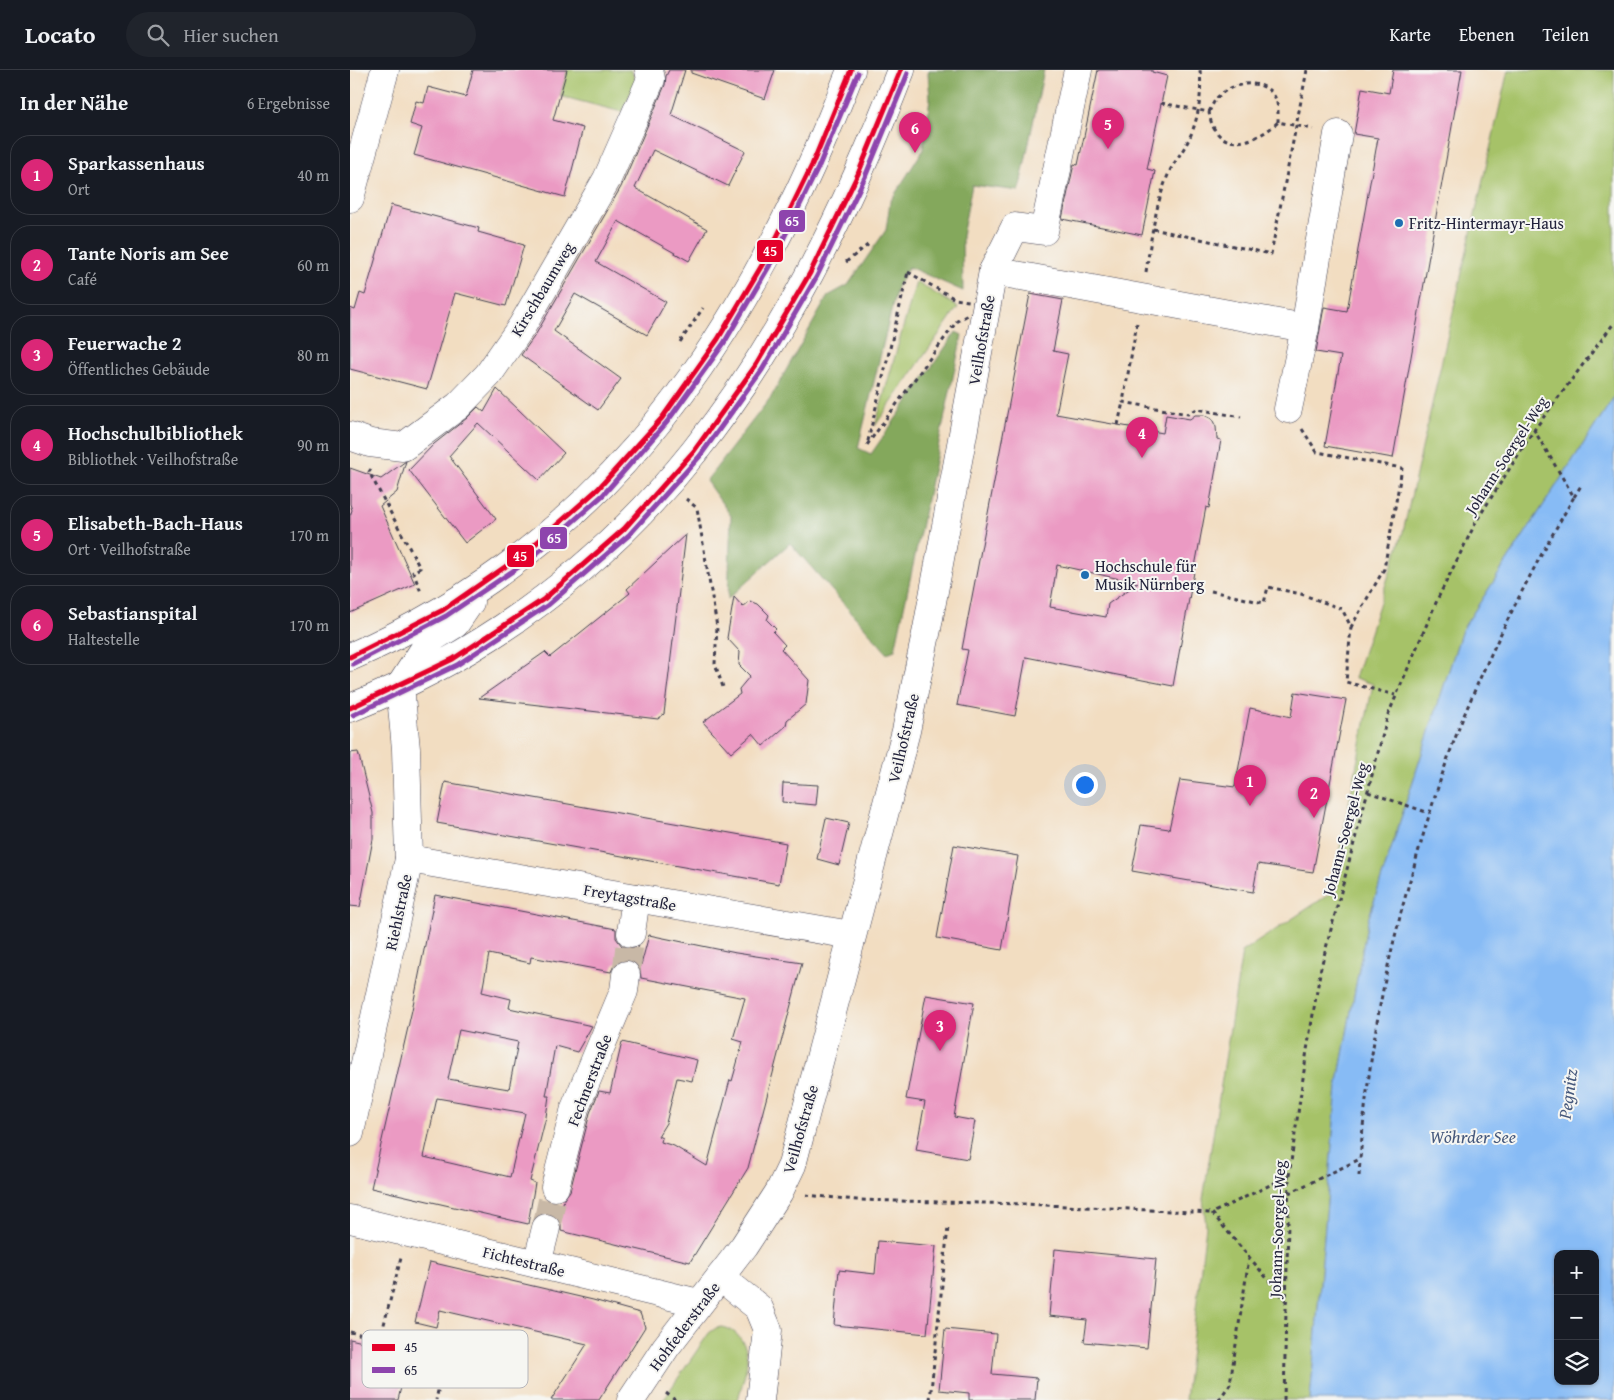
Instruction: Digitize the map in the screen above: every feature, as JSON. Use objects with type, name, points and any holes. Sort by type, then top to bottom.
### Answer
[{"type":"street","points":[[350,198],[385,70]]},
{"type":"street","name":"Kirschbaumweg","points":[[370,441],[403,446],[428,430],[458,406],[488,375],[522,326],[607,179],[651,79],[649,70]]},
{"type":"street","points":[[350,657],[412,628],[484,583],[553,532],[597,491],[650,433],[686,386],[736,310],[780,231],[814,159],[851,70]]},
{"type":"street","points":[[350,708],[400,686],[466,652],[522,615],[596,556],[667,486],[702,443],[745,384],[802,291],[848,198],[872,144],[901,70]]},
{"type":"street","name":"Veilhofstraße","points":[[720,1277],[744,1246],[779,1192],[792,1165],[906,731],[927,629],[993,270],[1015,227],[1044,231],[1078,70]]},
{"type":"street","points":[[1288,409],[1305,328],[1338,134]]},
{"type":"street","points":[[993,270],[1305,328]]},
{"type":"street","points":[[400,686],[434,637],[455,624],[484,583]]},
{"type":"street","name":"Riehlstraße","points":[[350,1133],[408,859],[406,749],[400,686]]},
{"type":"street","name":"Freytagstraße","points":[[408,859],[851,935]]},
{"type":"street","points":[[632,933],[636,898]]},
{"type":"street","name":"Fechnerstraße","points":[[555,1187],[575,1108],[624,991],[626,975]]},
{"type":"street","name":"Fichtestraße","points":[[350,1219],[699,1303]]},
{"type":"street","points":[[537,1264],[546,1228]]},
{"type":"street","points":[[720,1277],[759,1308],[768,1330],[760,1400]]},
{"type":"street","name":"Hohfederstraße","points":[[631,1400],[666,1348],[720,1277]]},
{"type":"path","points":[[1118,425],[1157,207],[1169,173],[1188,142],[1194,128],[1202,88],[1200,70]]},
{"type":"path","points":[[1153,229],[1272,254],[1307,70]]},
{"type":"path","points":[[1247,83],[1262,86],[1273,94],[1278,108],[1278,122],[1269,131],[1253,139],[1235,142],[1220,138],[1211,126],[1209,112],[1220,94],[1247,83]]},
{"type":"path","points":[[1161,103],[1209,112]]},
{"type":"path","points":[[1278,122],[1338,134]]},
{"type":"path","points":[[960,299],[955,299],[908,272],[867,445],[957,321],[988,304]]},
{"type":"path","points":[[679,344],[705,305]]},
{"type":"path","name":"Johann-Soergel-Weg","points":[[1284,1400],[1290,1176],[1307,1050],[1321,967],[1388,715],[1438,598],[1477,520],[1534,430],[1614,323]]},
{"type":"path","points":[[1123,402],[1188,414],[1197,409],[1240,417]]},
{"type":"path","points":[[1288,409],[1317,452],[1402,468],[1384,569],[1351,627],[1346,682],[1395,695]]},
{"type":"path","points":[[1534,430],[1574,498]]},
{"type":"path","points":[[370,441],[369,472],[420,568],[413,572],[423,595]]},
{"type":"path","points":[[1359,1176],[1365,1104],[1380,1008],[1398,922],[1429,813],[1465,714],[1497,641],[1549,540],[1582,484]]},
{"type":"path","points":[[667,486],[697,508],[717,627],[715,664],[723,687]]},
{"type":"path","points":[[1211,591],[1264,603],[1268,587],[1301,594],[1342,608],[1351,627]]},
{"type":"path","points":[[1368,792],[1429,813]]},
{"type":"path","points":[[1289,1194],[1360,1160]]},
{"type":"path","points":[[779,1192],[857,1200],[1024,1204],[1212,1213],[1290,1176]]},
{"type":"path","points":[[1212,1213],[1287,1302]]},
{"type":"path","points":[[930,1400],[948,1228]]},
{"type":"path","points":[[382,1330],[407,1232]]},
{"type":"path","points":[[1219,1400],[1230,1384],[1250,1258]]},
{"type":"path","points":[[667,1394],[676,1400]]},
{"type":"green space","points":[[567,70],[631,70],[636,81],[622,112],[560,96]]},
{"type":"green space","points":[[929,70],[1044,70],[1019,191],[972,185],[962,236],[963,291],[909,267],[897,287],[858,448],[871,454],[956,332],[962,335],[895,650],[887,653],[790,543],[728,599],[731,516],[706,481],[771,397],[828,296],[848,285],[886,230],[890,202],[923,150],[930,98]]},
{"type":"green space","points":[[1508,70],[1614,70],[1614,397],[1462,630],[1368,920],[1337,1087],[1310,1400],[1185,1400],[1206,1226],[1203,1199],[1242,952],[1331,893],[1373,684],[1355,678],[1403,532]]},
{"type":"green space","points":[[916,282],[958,307],[875,426]]},
{"type":"green space","points":[[722,1327],[732,1331],[740,1338],[747,1352],[746,1368],[738,1400],[663,1400],[709,1333],[716,1328]]},
{"type":"water","name":"Wöhrder See","points":[[1614,397],[1614,1400],[1310,1400],[1337,1087],[1368,920],[1462,630]]},
{"type":"building","points":[[473,70],[567,70],[553,120],[583,128],[565,197],[414,155],[422,128],[410,124],[416,101],[424,103],[428,87],[466,97]]},
{"type":"building","points":[[669,70],[685,70],[671,115],[745,151],[728,186],[653,150],[635,188],[707,229],[689,261],[618,221],[596,262],[666,302],[647,335],[575,294],[554,331],[621,379],[598,410],[521,355],[536,334],[621,187],[665,85]]},
{"type":"building","points":[[691,70],[775,70],[765,99],[691,73]]},
{"type":"building","points":[[1098,70],[1152,70],[1152,72],[1167,76],[1147,169],[1155,171],[1142,235],[1062,219],[1074,164],[1078,165]]},
{"type":"building","name":"Fritz-Hintermayr-Haus","points":[[1393,70],[1462,70],[1393,458],[1325,446],[1341,356],[1316,352],[1324,307],[1347,311],[1378,138],[1354,134],[1362,88],[1389,93]]},
{"type":"building","points":[[391,205],[479,228],[478,232],[524,245],[506,306],[455,293],[427,389],[350,369],[350,308],[355,310],[360,293],[365,295]]},
{"type":"building","name":"Hochschule für Musik Nürnberg","points":[[1030,294],[1063,300],[1053,351],[1068,354],[1056,414],[1163,433],[1166,415],[1190,419],[1195,415],[1204,415],[1212,419],[1216,427],[1217,439],[1221,440],[1209,508],[1206,507],[1173,686],[1026,657],[1015,716],[957,705],[968,650],[962,649]],"holes":[[[1057,565],[1138,583],[1108,604],[1106,617],[1050,607]]]},
{"type":"building","points":[[497,389],[564,453],[539,480],[478,423],[449,456],[496,519],[465,543],[409,470],[434,444],[478,407],[484,412]]},
{"type":"building","points":[[406,461],[397,492],[380,506],[415,584],[350,613],[350,516],[352,510],[350,504],[350,468],[381,479]]},
{"type":"building","points":[[686,534],[664,714],[658,719],[479,698],[545,652],[550,657],[630,593],[627,589]]},
{"type":"building","points":[[734,597],[743,607],[750,601],[758,604],[769,615],[767,620],[776,629],[773,632],[785,645],[781,649],[809,680],[806,704],[787,720],[786,726],[763,746],[753,734],[731,753],[703,722],[740,694],[739,689],[750,676],[739,665],[740,652],[727,638]]},
{"type":"building","points":[[1295,692],[1346,700],[1313,872],[1258,864],[1253,892],[1132,871],[1141,825],[1169,829],[1180,780],[1235,787],[1250,708],[1291,717]]},
{"type":"building","points":[[358,752],[373,813],[373,839],[360,907],[350,906],[350,753]]},
{"type":"building","points":[[445,782],[786,843],[779,884],[437,823]]},
{"type":"building","points":[[783,783],[818,785],[816,805],[782,802]]},
{"type":"building","points":[[826,818],[849,823],[839,865],[817,859]]},
{"type":"building","points":[[954,845],[1018,856],[1002,950],[937,938]]},
{"type":"building","points":[[435,895],[616,929],[616,938],[622,946],[629,948],[639,946],[631,960],[620,961],[614,965],[611,972],[531,957],[530,963],[489,954],[482,992],[511,999],[509,1008],[592,1026],[577,1052],[555,1046],[546,1096],[549,1096],[546,1117],[530,1181],[535,1183],[528,1224],[371,1188],[412,1010]],"holes":[[[459,1030],[518,1042],[509,1089],[448,1079]],[[437,1098],[525,1113],[510,1177],[424,1157]]]},
{"type":"building","points":[[649,935],[736,953],[802,963],[748,1168],[690,1262],[561,1231],[559,1220],[564,1199],[570,1191],[590,1113],[599,1091],[610,1093],[622,1042],[697,1060],[692,1081],[677,1078],[666,1123],[658,1136],[662,1138],[661,1142],[674,1146],[707,1166],[730,1080],[732,1081],[743,1042],[733,1039],[745,998],[641,978],[640,969]]},
{"type":"building","points":[[926,995],[974,1003],[954,1117],[975,1121],[968,1159],[916,1150],[925,1102],[906,1099]]},
{"type":"building","points":[[878,1241],[936,1246],[927,1334],[834,1325],[839,1270],[875,1274]]},
{"type":"building","points":[[1055,1249],[1156,1259],[1147,1348],[1084,1342],[1087,1320],[1049,1316]]},
{"type":"building","points":[[430,1262],[593,1300],[640,1313],[645,1327],[599,1400],[551,1400],[587,1344],[440,1310],[436,1327],[415,1322]]},
{"type":"building","points":[[945,1329],[996,1334],[992,1374],[1037,1378],[1035,1400],[969,1400],[969,1393],[939,1390]]},
{"type":"building","points":[[350,1339],[362,1342],[362,1388],[401,1388],[398,1400],[350,1400]]},
{"type":"tunnel","points":[[626,975],[631,933]]},
{"type":"tunnel","points":[[546,1228],[555,1187]]},
{"type":"transit line","name":"45","points":[[350,657],[443,610],[525,553],[598,489],[662,418],[718,339],[768,255],[812,165],[851,70]]},
{"type":"transit line","name":"45","points":[[350,708],[453,659],[544,599],[624,529],[694,451],[756,365],[810,273],[858,174],[901,70]]},
{"type":"transit line","name":"65","points":[[353,664],[446,616],[529,560],[603,495],[667,422],[724,343],[774,258],[818,168],[858,73]]},
{"type":"transit line","name":"65","points":[[353,715],[457,665],[548,605],[629,535],[700,456],[762,370],[817,276],[865,177],[908,73]]},
{"type":"place","name":"Elisabeth-Bach-Haus","points":[[1108,149]]},
{"type":"place","name":"Sebastianspital","points":[[915,153]]},
{"type":"place","name":"Fritz-Hintermayr-Haus","points":[[1399,223]]},
{"type":"place","name":"Hochschulbibliothek","points":[[1142,458]]},
{"type":"place","name":"Hochschule für Musik Nürnberg","points":[[1085,575]]},
{"type":"place","name":"Sparkassenhaus","points":[[1250,806]]},
{"type":"place","name":"Tante Noris am See","points":[[1314,818]]},
{"type":"place","name":"Feuerwache 2","points":[[940,1051]]},
{"type":"water label","name":"Pegnitz","points":[[1568,1094]]}]
